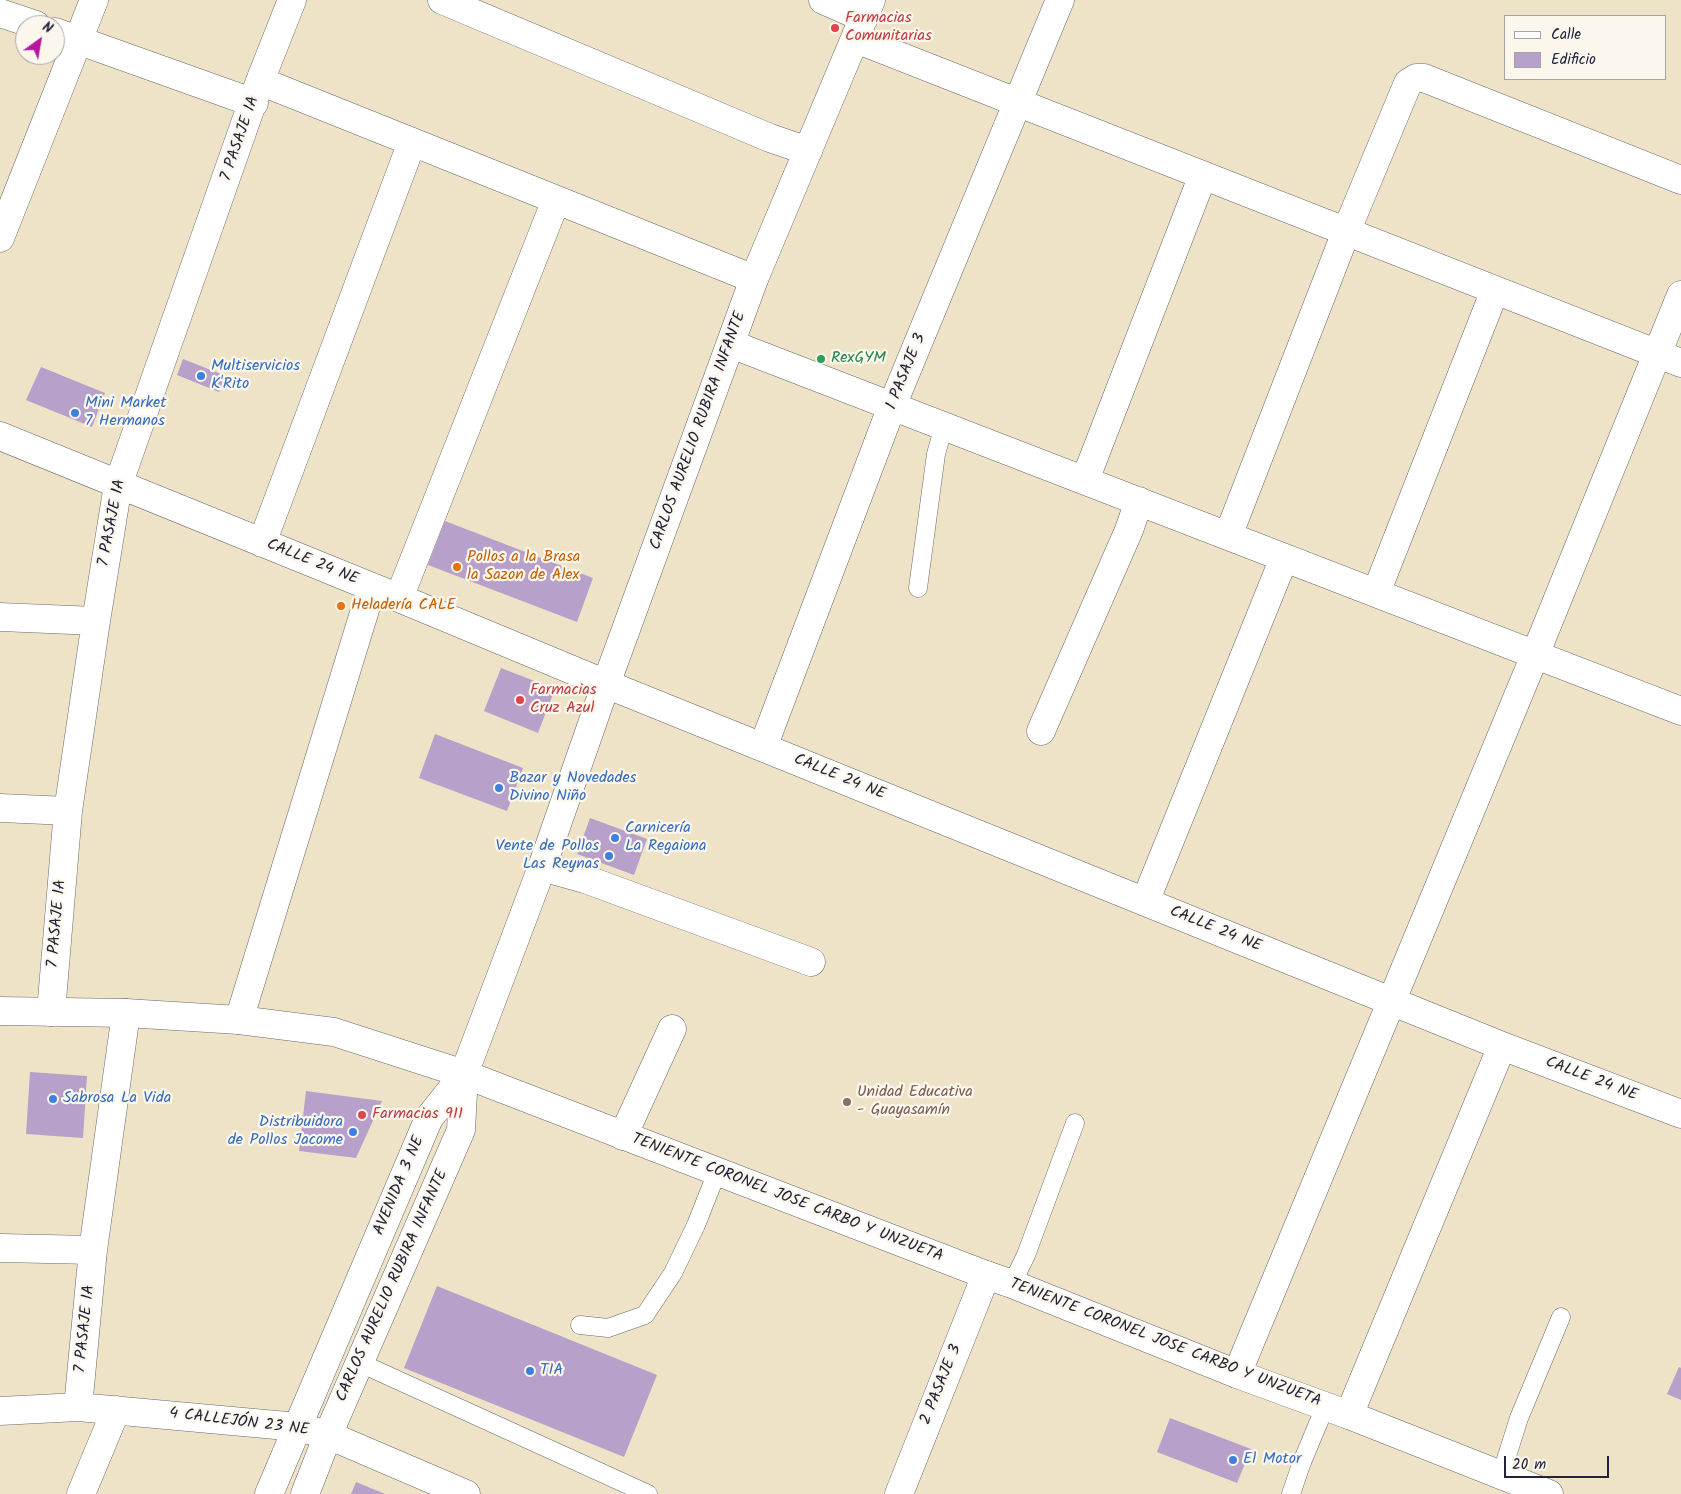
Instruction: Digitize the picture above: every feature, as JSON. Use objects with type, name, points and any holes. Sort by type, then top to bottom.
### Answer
[{"type":"street","points":[[0,238],[67,36],[94,0]]},
{"type":"street","name":"7 PASAJE 1A","points":[[51,1012],[68,811],[118,485],[257,92],[292,0]]},
{"type":"street","points":[[442,0],[761,134],[808,151]]},
{"type":"street","points":[[823,0],[864,19],[1018,103],[1669,358]]},
{"type":"street","name":"1 PASAJE 3","points":[[763,748],[892,406],[1060,0]]},
{"type":"street","points":[[0,13],[15,18]]},
{"type":"street","name":"CARLOS AURELIO RUBIRA INFANTE","points":[[542,867],[606,684],[754,279],[864,19]]},
{"type":"street","points":[[67,36],[257,92],[412,142],[754,279]]},
{"type":"street","points":[[1228,536],[1346,232],[1408,83],[1416,78],[1424,78],[1681,180]]},
{"type":"street","points":[[262,543],[412,142]]},
{"type":"street","points":[[1085,480],[1203,176]]},
{"type":"street","points":[[399,598],[556,200]]},
{"type":"street","points":[[1376,593],[1495,290]]},
{"type":"street","points":[[1237,1374],[1393,1002],[1535,655],[1669,358],[1681,294]]},
{"type":"street","points":[[731,344],[1681,711]]},
{"type":"street","name":"CALLE 24 NE","points":[[0,436],[1144,902],[1502,1046],[1681,1114]]},
{"type":"street","points":[[1041,731],[1129,530],[1138,501]]},
{"type":"street","points":[[1144,902],[1284,558]]},
{"type":"street","points":[[239,1020],[372,587]]},
{"type":"street","points":[[0,618],[96,621]]},
{"type":"street","points":[[0,808],[68,811]]},
{"type":"street","points":[[542,867],[585,879],[811,962]]},
{"type":"street","name":"AVENIDA 3 NE","points":[[298,1427],[429,1118],[464,1074],[542,867]]},
{"type":"street","name":"TENIENTE CORONEL JOSE CARBO Y UNZUETA","points":[[0,1011],[126,1013],[239,1020],[334,1032],[464,1074],[1337,1411],[1512,1484],[1549,1494]]},
{"type":"street","name":"7 PASAJE 1A","points":[[78,1407],[93,1250],[126,1013]]},
{"type":"street","points":[[623,1136],[672,1029]]},
{"type":"street","points":[[1337,1411],[1502,1046]]},
{"type":"street","name":"CARLOS AURELIO RUBIRA INFANTE","points":[[305,1494],[328,1435],[461,1130],[464,1074]]},
{"type":"street","points":[[0,1248],[93,1250]]},
{"type":"street","name":"2 PASAJE 3","points":[[899,1494],[986,1275]]},
{"type":"street","name":"4 CALLEJÓN 23 NE","points":[[0,1411],[78,1407],[298,1427],[328,1435],[466,1494]]},
{"type":"street","points":[[81,1494],[116,1410]]},
{"type":"street","points":[[269,1494],[298,1427]]},
{"type":"lane","points":[[918,588],[936,454],[944,426]]},
{"type":"lane","points":[[1012,1284],[1026,1255],[1075,1123]]},
{"type":"lane","points":[[580,1325],[608,1328],[645,1316],[673,1273],[696,1225],[717,1172]]},
{"type":"lane","points":[[1512,1484],[1519,1418],[1561,1317]]},
{"type":"lane","points":[[360,1363],[648,1494]]},
{"type":"lane","points":[[1291,1494],[1302,1462],[1337,1411]]},
{"type":"building","name":"Multiservicios K'Rito","points":[[183,359],[226,376],[219,392],[177,375]]},
{"type":"building","points":[[41,367],[105,393],[92,427],[26,400]]},
{"type":"building","points":[[445,521],[593,578],[577,622],[428,565]]},
{"type":"building","name":"Farmacias Cruz Azul","points":[[501,668],[555,689],[538,733],[484,711]]},
{"type":"building","points":[[435,734],[523,768],[507,811],[419,778]]},
{"type":"building","points":[[590,818],[647,839],[634,875],[577,854]]},
{"type":"building","points":[[30,1072],[87,1076],[83,1138],[26,1134]]},
{"type":"building","points":[[306,1091],[382,1101],[356,1158],[299,1151]]},
{"type":"building","name":"TIA","points":[[437,1286],[657,1375],[624,1457],[404,1368]]},
{"type":"building","points":[[1679,1367],[1681,1368],[1681,1400],[1667,1394]]},
{"type":"building","points":[[1170,1418],[1251,1449],[1237,1483],[1157,1452]]},
{"type":"building","points":[[356,1482],[385,1494],[351,1494]]},
{"type":"place","name":"Farmacias Comunitarias","points":[[835,28]]},
{"type":"place","name":"RexGYM","points":[[821,359]]},
{"type":"place","name":"Multiservicios K'Rito","points":[[201,376]]},
{"type":"place","name":"Mini Market 7 Hermanos","points":[[75,413]]},
{"type":"place","name":"Pollos a la Brasa la Sazon de Alex","points":[[457,567]]},
{"type":"place","name":"Heladería CALE","points":[[341,606]]},
{"type":"place","name":"Farmacias Cruz Azul","points":[[520,700]]},
{"type":"place","name":"Bazar y Novedades Divino Niño","points":[[499,788]]},
{"type":"place","name":"Carnicería La Regaiona","points":[[615,838]]},
{"type":"place","name":"Vente de Pollos Las Reynas","points":[[609,856]]},
{"type":"place","name":"Sabrosa La Vida","points":[[53,1099]]},
{"type":"place","name":"Unidad Educativa - Guayasamín","points":[[847,1102]]},
{"type":"place","name":"Farmacias 911","points":[[362,1115]]},
{"type":"place","name":"Distribuidora de Pollos Jacome","points":[[353,1132]]},
{"type":"place","name":"TIA","points":[[530,1371]]},
{"type":"place","name":"El Motor","points":[[1233,1460]]}]
